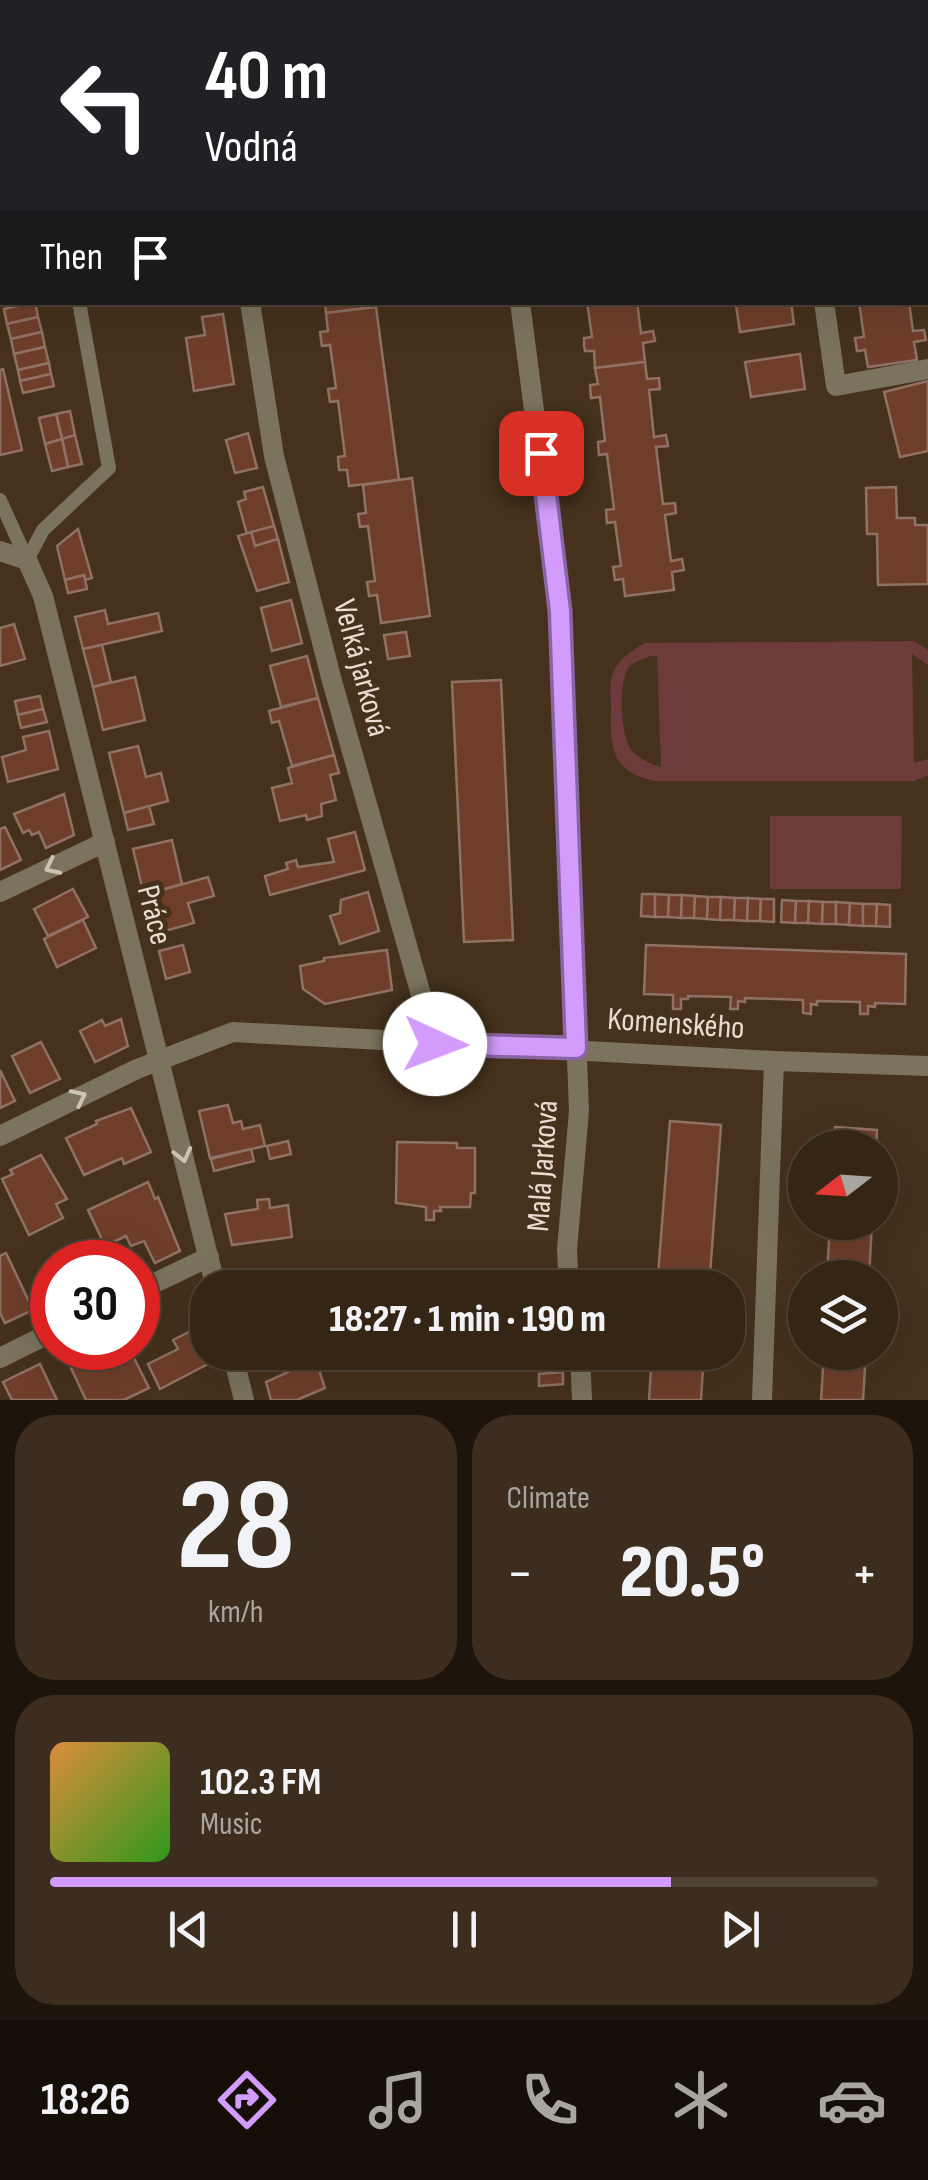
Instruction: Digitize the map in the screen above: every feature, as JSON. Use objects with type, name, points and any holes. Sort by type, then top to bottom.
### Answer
[{"type":"street","name":"Veľká jarková","points":[[250,305],[274,456],[332,681],[435,1044]]},
{"type":"street","name":"Malá Jarková","points":[[520,305],[560,611],[579,1110],[569,1270]]},
{"type":"street","points":[[824,305],[836,386],[928,369]]},
{"type":"street","points":[[0,551],[27,560]]},
{"type":"street","name":"Práce","points":[[27,560],[43,596],[212,1270]]},
{"type":"street","points":[[0,892],[104,842]]},
{"type":"street","name":"Komenského","points":[[0,1136],[160,1061],[233,1032],[928,1066]]},
{"type":"street","name":"Komenského","points":[[762,1400],[774,1061]]},
{"type":"street","points":[[160,1280],[209,1257]]},
{"type":"street","points":[[0,1358],[30,1343]]},
{"type":"street","points":[[236,1370],[244,1400]]},
{"type":"street","points":[[581,1370],[582,1400]]},
{"type":"lane","points":[[27,560],[42,530],[109,468],[80,305]]},
{"type":"lane","points":[[0,500],[27,560]]},
{"type":"shaded area","points":[[914,641],[928,650],[928,665],[912,654],[914,763],[928,759],[928,775],[914,781],[654,781],[640,777],[616,756],[611,735],[610,688],[617,665],[645,643]],"holes":[[[657,656],[661,767],[643,760],[629,746],[622,706],[623,683],[629,667]]]},
{"type":"shaded area","points":[[770,816],[902,816],[901,889],[770,889]]},
{"type":"building","points":[[36,305],[38,317],[7,324],[4,309]]},
{"type":"building","points":[[325,305],[376,307],[326,313]]},
{"type":"building","points":[[587,305],[637,305],[641,333],[653,331],[655,341],[643,343],[645,362],[595,368],[594,351],[585,351],[584,346],[584,338],[592,337]]},
{"type":"building","points":[[736,305],[791,305],[794,324],[740,332]]},
{"type":"building","points":[[859,305],[909,305],[913,331],[924,330],[926,340],[914,342],[917,360],[868,367],[865,350],[857,351],[855,338],[864,337]]},
{"type":"building","points":[[376,307],[399,480],[349,486],[347,470],[339,470],[338,457],[345,456],[338,401],[330,402],[328,389],[336,388],[330,345],[322,346],[320,332],[328,331],[326,313]]},
{"type":"building","points":[[223,314],[234,384],[194,391],[186,338],[205,335],[202,317]]},
{"type":"building","points":[[38,317],[42,332],[11,339],[7,324]]},
{"type":"building","points":[[42,332],[45,347],[14,354],[11,339]]},
{"type":"building","points":[[45,347],[49,363],[18,370],[14,354]]},
{"type":"building","points":[[800,354],[805,389],[751,397],[745,362]]},
{"type":"building","points":[[645,362],[647,379],[659,378],[660,389],[649,390],[654,437],[666,435],[668,446],[656,447],[663,504],[675,503],[676,513],[665,515],[671,561],[682,559],[684,570],[672,572],[674,590],[625,596],[623,579],[615,580],[613,567],[621,566],[615,522],[607,523],[606,510],[614,509],[607,454],[599,455],[598,442],[605,441],[600,397],[591,398],[590,385],[598,384],[595,368]]},
{"type":"building","points":[[49,363],[51,374],[20,381],[18,370]]},
{"type":"building","points":[[3,369],[22,450],[0,455],[0,370]]},
{"type":"building","points":[[51,374],[54,386],[23,393],[20,381]]},
{"type":"building","points":[[928,381],[928,451],[900,457],[884,392]]},
{"type":"building","points":[[70,411],[75,435],[62,439],[56,414]]},
{"type":"building","points":[[56,414],[62,439],[45,444],[39,418]]},
{"type":"building","points":[[248,433],[257,468],[235,473],[226,440]]},
{"type":"building","points":[[75,435],[82,464],[68,467],[62,439]]},
{"type":"building","points":[[62,439],[68,467],[52,471],[45,444]]},
{"type":"building","points":[[412,478],[430,616],[381,623],[377,595],[369,596],[367,582],[375,581],[368,526],[360,527],[358,514],[366,513],[363,485]]},
{"type":"building","points":[[263,487],[274,526],[247,534],[238,502],[246,499],[244,492]]},
{"type":"building","points":[[896,487],[897,518],[915,518],[915,525],[928,525],[928,584],[878,585],[877,534],[867,534],[866,488]]},
{"type":"building","points":[[274,526],[278,539],[255,546],[251,532]]},
{"type":"building","points":[[78,529],[92,578],[85,580],[84,575],[65,580],[57,546]]},
{"type":"building","points":[[251,532],[255,546],[278,539],[289,582],[257,591],[238,536]]},
{"type":"building","points":[[84,575],[87,589],[68,593],[65,580]]},
{"type":"building","points":[[291,600],[302,643],[272,651],[261,608]]},
{"type":"building","points":[[105,610],[108,624],[158,613],[162,631],[83,649],[75,617]]},
{"type":"building","points":[[14,624],[25,659],[0,666],[0,628]]},
{"type":"building","points":[[406,632],[410,656],[388,659],[384,635]]},
{"type":"building","points":[[102,645],[111,682],[93,687],[83,649]]},
{"type":"building","points":[[307,656],[318,698],[281,707],[270,666]]},
{"type":"building","points":[[135,677],[145,720],[103,730],[93,687]]},
{"type":"building","points":[[501,680],[513,940],[464,942],[452,682]]},
{"type":"building","points":[[40,696],[43,709],[18,715],[15,701]]},
{"type":"building","points":[[318,698],[334,755],[292,766],[279,721],[272,723],[269,711]]},
{"type":"building","points":[[43,709],[47,722],[21,728],[18,715]]},
{"type":"building","points":[[49,731],[58,769],[8,782],[2,757],[26,750],[23,737]]},
{"type":"building","points":[[138,746],[146,777],[161,773],[168,801],[124,813],[109,753]]},
{"type":"building","points":[[334,755],[339,773],[330,775],[336,800],[321,804],[322,816],[280,821],[272,788],[292,783],[288,768]]},
{"type":"building","points":[[64,794],[74,835],[46,848],[39,832],[23,833],[14,814]]},
{"type":"building","points":[[149,806],[154,824],[128,830],[124,813]]},
{"type":"building","points":[[5,827],[21,860],[0,870],[0,829]]},
{"type":"building","points":[[355,832],[365,870],[270,895],[265,876],[288,869],[286,863],[296,860],[298,867],[334,862],[328,839]]},
{"type":"building","points":[[172,840],[182,884],[144,895],[133,849]]},
{"type":"building","points":[[208,877],[214,896],[188,903],[194,923],[154,934],[144,895]]},
{"type":"building","points":[[73,889],[88,917],[48,936],[34,909]]},
{"type":"building","points":[[368,892],[379,931],[340,944],[330,916],[340,913],[341,900]]},
{"type":"building","points":[[642,894],[655,894],[655,917],[641,916]]},
{"type":"building","points":[[655,894],[669,895],[668,917],[655,917]]},
{"type":"building","points":[[669,895],[682,895],[681,918],[668,917]]},
{"type":"building","points":[[682,895],[695,896],[694,918],[681,918]]},
{"type":"building","points":[[695,896],[708,897],[707,919],[694,918]]},
{"type":"building","points":[[708,897],[721,897],[720,920],[707,919]]},
{"type":"building","points":[[721,897],[735,898],[734,920],[720,920]]},
{"type":"building","points":[[735,898],[748,898],[747,921],[734,920]]},
{"type":"building","points":[[748,898],[761,899],[760,921],[747,921]]},
{"type":"building","points":[[761,899],[774,899],[774,922],[760,921]]},
{"type":"building","points":[[782,900],[796,901],[795,923],[781,922]]},
{"type":"building","points":[[796,901],[809,901],[808,923],[795,923]]},
{"type":"building","points":[[809,901],[823,902],[822,924],[808,923]]},
{"type":"building","points":[[823,902],[836,902],[836,924],[822,924]]},
{"type":"building","points":[[836,902],[850,903],[849,925],[836,924]]},
{"type":"building","points":[[850,903],[863,904],[863,926],[849,925]]},
{"type":"building","points":[[863,904],[877,904],[876,926],[863,926]]},
{"type":"building","points":[[877,904],[890,905],[890,927],[876,926]]},
{"type":"building","points":[[83,920],[96,948],[57,967],[44,939]]},
{"type":"building","points":[[183,945],[190,972],[166,979],[159,951]]},
{"type":"building","points":[[646,945],[906,954],[905,1004],[875,1003],[875,1007],[868,1006],[868,1014],[860,1014],[860,1002],[817,1001],[817,1005],[811,1004],[811,1014],[803,1013],[803,1000],[745,998],[745,1002],[738,1001],[738,1009],[730,1009],[731,997],[688,996],[681,999],[681,1009],[673,1009],[673,995],[644,994]]},
{"type":"building","points":[[387,950],[392,990],[325,1004],[303,989],[300,966],[324,958]]},
{"type":"building","points":[[121,1019],[128,1046],[95,1062],[80,1031],[102,1020],[105,1026]]},
{"type":"building","points":[[41,1042],[60,1079],[30,1093],[12,1056]]},
{"type":"building","points":[[0,1070],[15,1101],[0,1108]]},
{"type":"building","points":[[228,1105],[233,1123],[241,1121],[243,1129],[260,1125],[265,1146],[210,1158],[199,1111]]},
{"type":"building","points":[[131,1108],[151,1152],[124,1164],[122,1158],[84,1175],[66,1138]]},
{"type":"building","points":[[670,1121],[721,1125],[710,1270],[658,1270]]},
{"type":"building","points":[[835,1127],[877,1130],[835,1130]]},
{"type":"building","points":[[288,1141],[291,1154],[270,1159],[267,1146]]},
{"type":"building","points":[[397,1142],[457,1143],[457,1148],[475,1148],[475,1193],[471,1193],[470,1207],[440,1207],[441,1211],[434,1211],[434,1220],[426,1220],[426,1207],[396,1203]]},
{"type":"building","points":[[251,1149],[254,1161],[214,1171],[211,1159]]},
{"type":"building","points":[[41,1155],[67,1199],[56,1204],[63,1218],[29,1235],[2,1179],[13,1174],[10,1170]]},
{"type":"building","points":[[148,1182],[180,1251],[160,1261],[160,1240],[128,1240],[126,1236],[102,1240],[88,1210]]},
{"type":"building","points":[[269,1199],[270,1208],[288,1205],[292,1237],[232,1245],[225,1214],[258,1209],[257,1200]]},
{"type":"building","points":[[829,1240],[871,1240],[870,1260],[828,1260]]},
{"type":"building","points":[[6,1253],[30,1304],[30,1311],[5,1323],[0,1313],[0,1256]]},
{"type":"building","points":[[190,1332],[190,1370],[196,1370],[160,1389],[151,1370],[160,1370],[160,1358],[178,1349],[173,1340]]},
{"type":"building","points":[[30,1369],[43,1370],[57,1400],[12,1400],[3,1382]]},
{"type":"building","points":[[72,1370],[140,1370],[149,1388],[124,1400],[86,1400]]},
{"type":"building","points":[[293,1370],[319,1370],[325,1388],[297,1400],[271,1400],[266,1382]]},
{"type":"building","points":[[651,1370],[703,1370],[701,1400],[649,1400]]},
{"type":"building","points":[[823,1370],[865,1370],[863,1400],[821,1400]]},
{"type":"building","points":[[563,1372],[563,1384],[539,1386],[539,1374]]},
{"type":"route","points":[[435,1044],[576,1048],[560,611],[541,453]]}]
